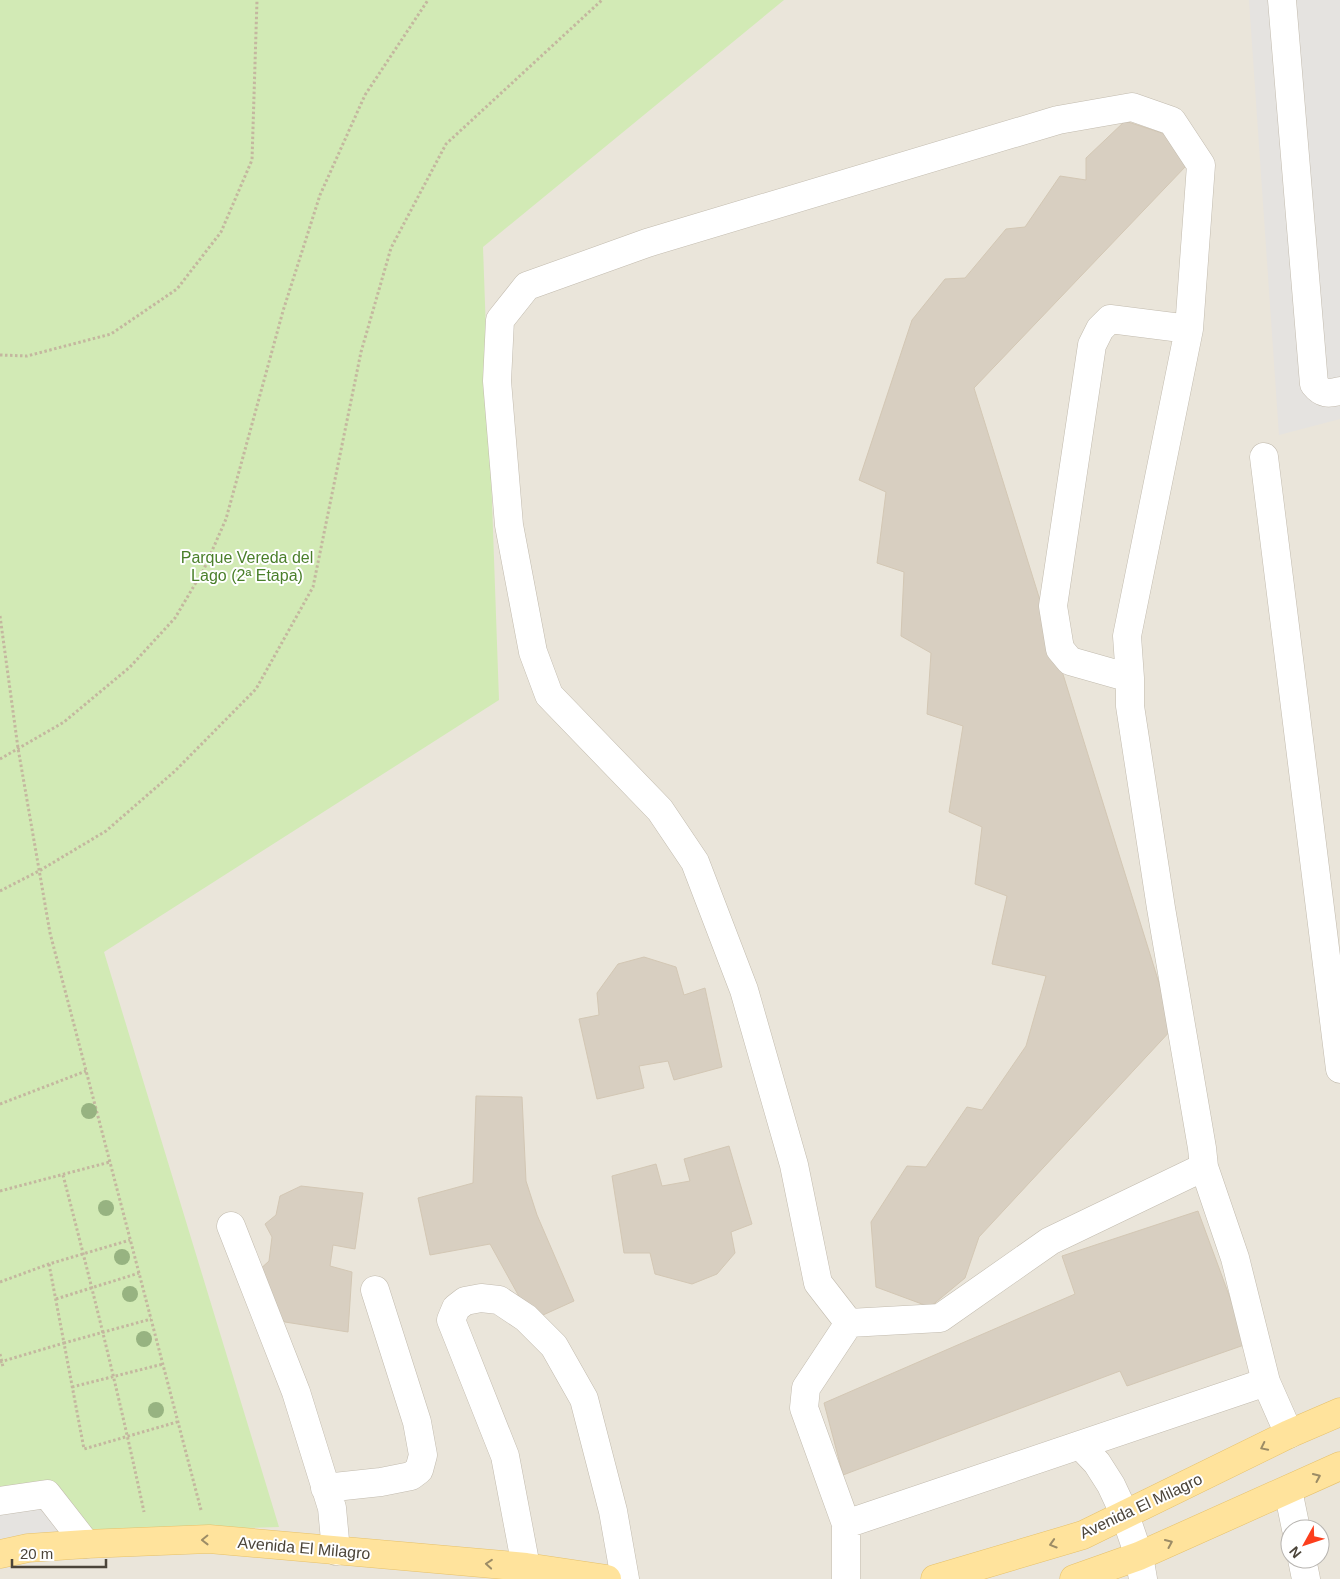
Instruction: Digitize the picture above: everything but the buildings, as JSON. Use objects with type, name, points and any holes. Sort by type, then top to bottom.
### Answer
[{"type":"main road","name":"Avenida El Milagro","points":[[935,1579],[1083,1535],[1289,1434],[1340,1412]]},
{"type":"main road","points":[[1074,1579],[1141,1568],[1288,1490],[1340,1466]]},
{"type":"main road","name":"Avenida El Milagro","points":[[0,1554],[28,1548],[86,1544],[209,1540],[526,1567],[596,1578]]},
{"type":"street","points":[[1282,0],[1314,384],[1319,391],[1330,394],[1340,391]]},
{"type":"street","points":[[850,1323],[818,1283],[794,1165],[744,990],[695,862],[660,810],[549,695],[533,652],[509,525],[497,381],[500,320],[527,286],[647,243],[1058,120],[1132,107],[1172,121],[1201,165],[1189,329],[1127,636],[1130,706],[1204,1167],[1236,1258],[1266,1382],[1289,1434]]},
{"type":"street","points":[[1130,678],[1070,661],[1060,649],[1054,606],[1092,345],[1100,328],[1110,319],[1189,329]]},
{"type":"street","points":[[1264,457],[1340,1069]]},
{"type":"street","points":[[850,1323],[940,1318],[1050,1241],[1204,1167]]},
{"type":"street","points":[[231,1226],[296,1392],[332,1508],[336,1551]]},
{"type":"street","points":[[325,1488],[381,1482],[411,1476],[418,1470],[423,1455],[417,1422],[375,1290]]},
{"type":"street","points":[[526,1567],[505,1456],[452,1320],[456,1308],[465,1301],[481,1298],[500,1300],[526,1318],[554,1346],[584,1399],[614,1511],[625,1579]]},
{"type":"street","points":[[846,1579],[846,1524],[804,1408],[806,1388],[850,1323]]},
{"type":"street","points":[[846,1524],[1266,1382]]},
{"type":"street","points":[[1080,1445],[1098,1463],[1112,1485],[1125,1515],[1141,1568]]},
{"type":"street","points":[[1288,1490],[1294,1519]]},
{"type":"street","points":[[0,1501],[47,1494],[86,1544]]},
{"type":"path","points":[[0,354],[27,356],[111,334],[177,289],[221,232],[252,160],[257,0]]},
{"type":"path","points":[[0,759],[64,722],[130,667],[175,618],[204,569],[226,520],[283,311],[320,195],[365,94],[428,0]]},
{"type":"path","points":[[0,890],[106,831],[175,771],[256,689],[313,586],[361,352],[391,248],[446,144],[602,0]]},
{"type":"path","points":[[0,616],[18,748],[50,933],[209,1540]]},
{"type":"path","points":[[0,1104],[86,1071]]},
{"type":"path","points":[[0,1191],[110,1162]]},
{"type":"path","points":[[63,1175],[128,1436],[150,1542]]},
{"type":"path","points":[[0,1282],[48,1264],[130,1240]]},
{"type":"path","points":[[48,1264],[84,1449],[177,1422]]},
{"type":"path","points":[[56,1299],[139,1273]]},
{"type":"path","points":[[1,1362],[151,1318]]},
{"type":"path","points":[[0,1354],[3,1368]]},
{"type":"path","points":[[72,1387],[163,1364]]},
{"type":"shaded area","points":[[0,0],[1340,0],[1340,1579],[0,1579]]},
{"type":"shaded area","points":[[1249,0],[1340,0],[1340,419],[1279,435]]},
{"type":"shaded area","points":[[45,1499],[79,1540],[0,1549],[0,1506]]},
{"type":"green space","name":"Parque Vereda del Lago (2ª Etapa)","points":[[0,0],[784,0],[483,247],[499,700],[104,952],[279,1527],[21,1535],[0,1540]]}]
